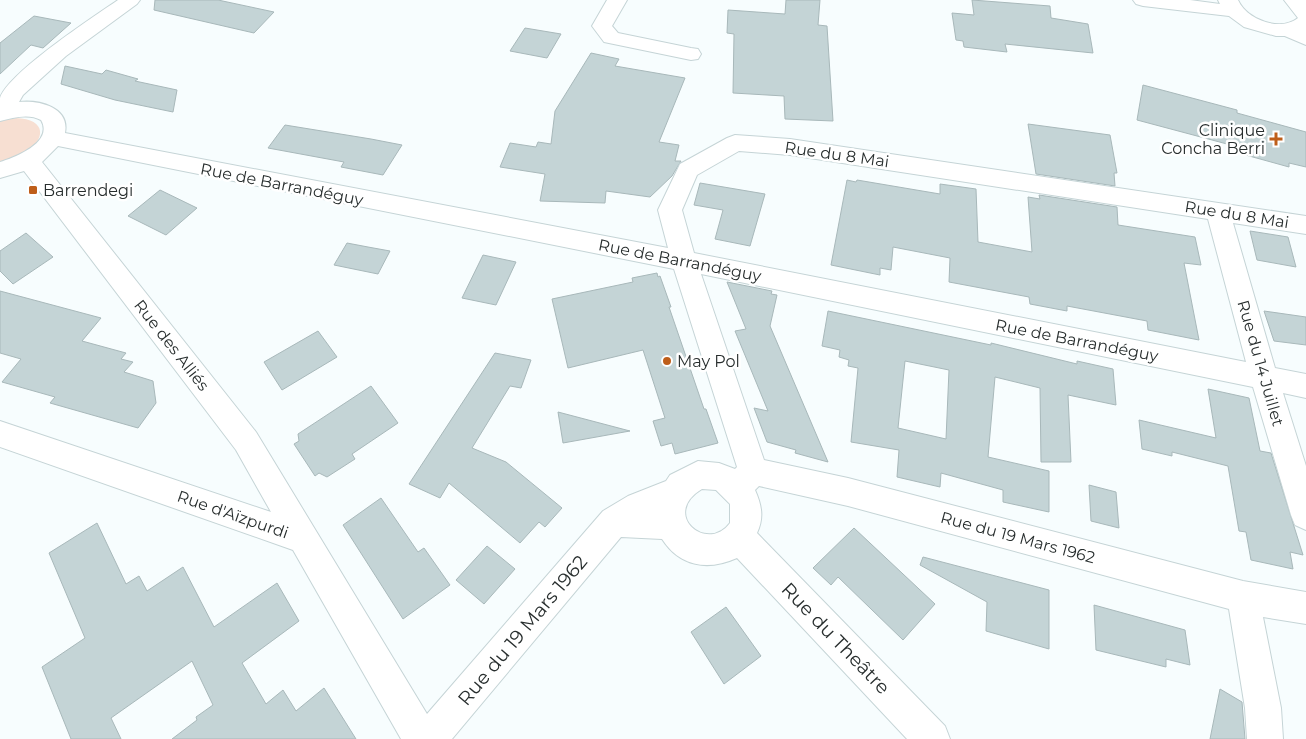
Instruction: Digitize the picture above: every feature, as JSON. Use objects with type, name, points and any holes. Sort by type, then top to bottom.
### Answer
[{"type":"street","points":[[2,113],[15,91],[59,51],[130,0]]},
{"type":"street","points":[[618,0],[602,26],[611,38],[691,54]]},
{"type":"street","points":[[1143,0],[1230,5],[1240,17],[1262,28],[1296,29],[1303,26],[1306,21]]},
{"type":"street","points":[[1294,0],[1300,5],[1306,15]]},
{"type":"street","points":[[1287,30],[1306,39]]},
{"type":"street","points":[[0,170],[28,160],[42,151],[53,137],[56,127],[51,116],[41,111],[15,110],[2,113]]},
{"type":"street","name":"Rue de Barrandéguy","points":[[53,137],[73,143],[684,261],[1306,386]]},
{"type":"street","name":"Rue du 8 Mai","points":[[745,480],[670,210],[688,170],[735,143],[790,147],[1217,210],[1306,225]]},
{"type":"street","name":"Rue des Alliés","points":[[28,160],[246,440],[304,538]]},
{"type":"street","name":"Rue du 14 Juillet","points":[[1217,210],[1264,377],[1306,515]]},
{"type":"street","name":"Rue d'Aïzpurdi","points":[[0,434],[304,538],[421,739]]},
{"type":"street","points":[[698,475],[712,475],[725,479],[745,480],[744,499],[748,516],[740,537],[729,545],[716,550],[702,550],[689,545],[678,536],[671,524],[669,505],[673,493],[686,480],[698,475]]},
{"type":"street","name":"Rue du 19 Mars 1962","points":[[745,480],[848,492],[1243,597],[1306,608]]},
{"type":"street","name":"Rue du 19 Mars 1962","points":[[429,739],[614,522],[639,506],[673,493]]},
{"type":"street","points":[[614,522],[671,524]]},
{"type":"street","name":"Rue du Theâtre","points":[[740,537],[932,739]]},
{"type":"street","points":[[1243,597],[1263,708],[1265,739]]},
{"type":"shaded area","points":[[16,118],[34,122],[40,131],[40,137],[23,154],[0,163],[0,121]]},
{"type":"building","points":[[155,0],[218,0],[274,12],[254,33],[154,10]]},
{"type":"building","points":[[786,0],[820,0],[818,25],[827,26],[833,121],[785,119],[784,96],[733,93],[734,34],[727,33],[728,10],[785,14]]},
{"type":"building","points":[[972,0],[1050,6],[1051,18],[1088,24],[1093,53],[1005,44],[1007,52],[964,47],[963,41],[956,40],[952,13],[974,15]]},
{"type":"building","points":[[34,16],[71,23],[43,48],[31,45],[0,74],[0,43]]},
{"type":"building","points":[[525,28],[561,34],[547,58],[510,51]]},
{"type":"building","points":[[591,53],[619,59],[615,66],[685,78],[659,142],[679,145],[675,161],[681,161],[672,176],[650,197],[606,191],[605,203],[540,201],[545,174],[500,167],[510,143],[536,147],[538,142],[551,144],[555,111]]},
{"type":"building","points":[[65,66],[102,74],[106,70],[138,79],[135,81],[177,90],[173,112],[115,100],[61,84]]},
{"type":"building","points":[[1143,85],[1237,110],[1237,113],[1306,132],[1306,167],[1289,163],[1289,167],[1242,154],[1242,148],[1137,120]]},
{"type":"building","points":[[1028,124],[1110,135],[1117,173],[1114,173],[1115,186],[1036,174]]},
{"type":"building","points":[[285,125],[402,145],[383,175],[341,167],[344,162],[268,148]]},
{"type":"building","points":[[847,180],[940,194],[940,184],[976,189],[978,242],[1032,252],[1028,197],[1040,199],[1039,195],[1117,207],[1118,225],[1195,237],[1201,265],[1184,263],[1199,340],[1148,330],[1147,321],[1067,306],[1067,311],[1030,304],[1029,297],[949,282],[950,258],[893,247],[891,270],[880,268],[880,275],[831,265]]},
{"type":"building","points":[[700,183],[765,194],[750,246],[715,239],[723,210],[694,205]]},
{"type":"building","points":[[160,190],[197,208],[166,235],[128,216]]},
{"type":"building","points":[[1250,231],[1288,237],[1296,267],[1257,260]]},
{"type":"building","points":[[26,233],[53,257],[13,284],[0,271],[0,251]]},
{"type":"building","points":[[347,243],[390,251],[378,274],[334,265]]},
{"type":"building","points":[[483,255],[516,262],[496,305],[462,298]]},
{"type":"building","points":[[657,273],[658,277],[660,276],[704,409],[706,409],[718,443],[675,454],[672,443],[661,446],[653,421],[665,418],[643,350],[568,368],[552,299],[633,282],[632,278]]},
{"type":"building","points":[[727,282],[772,291],[771,294],[777,295],[770,326],[828,462],[795,453],[796,450],[767,442],[754,408],[768,411],[735,331],[746,329]]},
{"type":"building","points":[[0,291],[101,318],[82,341],[126,353],[121,359],[133,362],[124,372],[153,381],[156,403],[138,428],[50,403],[55,397],[2,382],[21,359],[0,353]]},
{"type":"building","points":[[828,311],[991,345],[991,343],[1077,364],[1077,361],[1113,369],[1116,405],[1068,395],[1071,462],[1041,462],[1040,388],[995,377],[988,457],[1049,471],[1049,512],[1003,502],[1003,490],[941,473],[940,487],[897,477],[899,450],[851,442],[858,368],[848,366],[849,360],[839,357],[840,350],[822,346]],"holes":[[[905,361],[949,370],[946,439],[898,428]]]},
{"type":"building","points":[[1264,311],[1306,317],[1306,345],[1274,341]]},
{"type":"building","points":[[318,331],[337,357],[282,390],[264,362]]},
{"type":"building","points":[[495,353],[531,360],[521,388],[510,386],[472,448],[506,462],[562,508],[545,527],[539,522],[520,543],[449,483],[440,498],[409,484]]},
{"type":"building","points":[[371,386],[398,423],[352,454],[355,459],[327,477],[319,473],[315,476],[294,444],[299,441],[298,434]]},
{"type":"building","points":[[1208,389],[1249,398],[1260,451],[1271,453],[1303,555],[1290,552],[1293,569],[1251,560],[1246,532],[1239,531],[1228,466],[1172,452],[1172,456],[1142,449],[1139,420],[1216,438]]},
{"type":"building","points":[[558,412],[630,431],[563,443]]},
{"type":"building","points":[[1089,485],[1116,492],[1119,528],[1091,521]]},
{"type":"building","points":[[381,498],[418,552],[424,548],[450,585],[403,619],[343,525]]},
{"type":"building","points":[[97,523],[126,584],[139,576],[147,591],[183,567],[214,627],[277,583],[299,621],[242,663],[266,704],[283,690],[296,711],[324,688],[356,739],[172,739],[197,720],[196,717],[213,705],[192,661],[111,718],[121,739],[71,739],[42,667],[85,638],[49,553]]},
{"type":"building","points":[[854,528],[935,604],[903,640],[838,577],[831,585],[813,568]]},
{"type":"building","points":[[487,546],[515,569],[484,604],[456,580]]},
{"type":"building","points":[[923,557],[1049,590],[1049,649],[986,631],[987,602],[920,565]]},
{"type":"building","points":[[1094,605],[1185,630],[1190,665],[1166,659],[1166,667],[1096,650]]},
{"type":"building","points":[[726,607],[761,656],[724,684],[691,632]]},
{"type":"building","points":[[1220,689],[1242,702],[1245,739],[1210,739]]},
{"type":"place","name":"Clinique Concha Berri","points":[[1276,139]]},
{"type":"place","name":"Barrendegi","points":[[33,190]]},
{"type":"place","name":"May Pol","points":[[667,361]]}]
